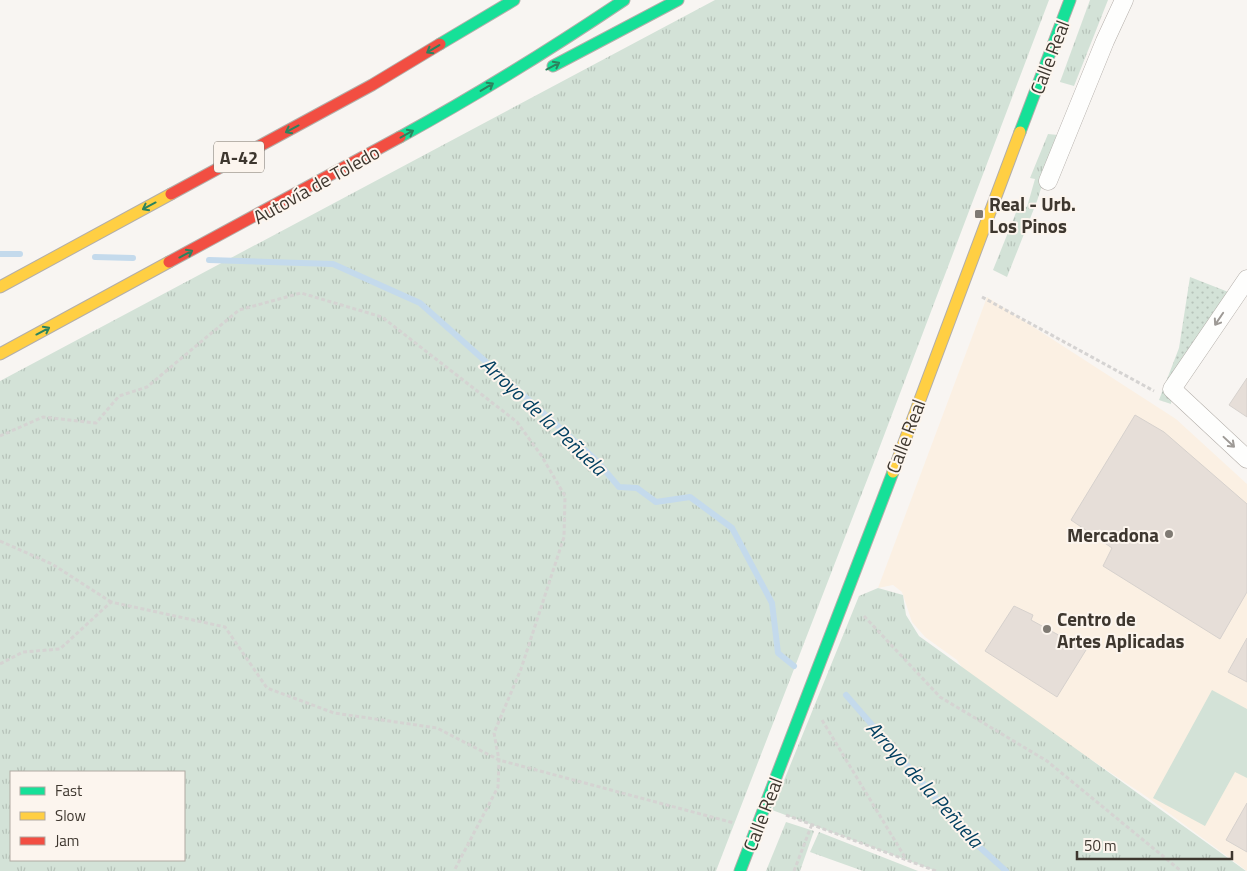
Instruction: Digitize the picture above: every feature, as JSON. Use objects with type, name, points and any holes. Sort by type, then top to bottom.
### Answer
[{"type":"main road","name":"A-42","points":[[0,287],[372,85],[514,0]]},
{"type":"main road","name":"Autovía de Toledo","points":[[0,354],[445,112],[551,49],[624,0]]},
{"type":"main road","points":[[546,70],[678,0]]},
{"type":"main road","name":"Calle Real","points":[[740,871],[843,604],[1070,0]]},
{"type":"main road","points":[[445,112],[478,106]]},
{"type":"street","points":[[1048,181],[1105,41],[1124,0]]},
{"type":"street","points":[[1247,279],[1172,389],[1247,459]]},
{"type":"path","points":[[962,286],[1162,395],[1172,389]]},
{"type":"path","points":[[0,436],[43,417],[96,423],[119,396],[147,387],[239,310],[301,294],[382,317],[517,422],[541,455],[565,496],[564,537],[521,669],[494,733],[499,760],[498,788],[454,871]]},
{"type":"path","points":[[0,541],[52,564],[111,602],[225,626],[267,688],[334,713],[436,728],[499,760],[756,829]]},
{"type":"path","points":[[0,664],[23,652],[60,649],[111,602]]},
{"type":"path","points":[[843,604],[862,614],[940,697],[1047,761],[1181,871]]},
{"type":"path","points":[[808,695],[906,859]]},
{"type":"path","points":[[764,807],[936,871]]},
{"type":"path","points":[[794,871],[812,824]]},
{"type":"shaded area","points":[[987,297],[1176,419],[1247,484],[1247,871],[1147,797],[969,678],[957,660],[925,637],[912,622],[902,592],[893,585],[878,588]]},
{"type":"green space","points":[[715,0],[1049,0],[874,462],[716,871],[0,871],[0,381]]},
{"type":"green space","points":[[1090,0],[1108,0],[1074,86],[1060,82]]},
{"type":"green space","points":[[1048,134],[1058,135],[1037,201],[1007,277],[993,270],[1019,205],[1027,207],[1035,179],[1030,178]]},
{"type":"green space","points":[[1190,277],[1236,295],[1172,389],[1171,404],[1159,400],[1179,348]]},
{"type":"green space","points":[[878,588],[903,595],[906,615],[919,636],[1246,871],[936,871],[772,810],[859,596]]},
{"type":"green space","points":[[1212,690],[1247,709],[1247,778],[1235,772],[1205,826],[1153,798]]},
{"type":"green space","points":[[786,822],[814,831],[800,871],[766,871]]},
{"type":"green space","points":[[819,832],[918,871],[863,871],[810,852]]},
{"type":"building","points":[[1247,378],[1247,417],[1229,405]]},
{"type":"building","name":"Mercadona","points":[[1135,415],[1164,432],[1247,504],[1247,592],[1220,639],[1103,566],[1112,548],[1071,520]]},
{"type":"building","name":"Centro de Artes Aplicadas","points":[[1014,606],[1033,615],[1031,620],[1086,650],[1057,697],[985,651]]},
{"type":"building","points":[[1247,638],[1247,682],[1228,672]]},
{"type":"building","points":[[1247,803],[1247,852],[1226,840]]},
{"type":"waterway","name":"Arroyo de la Peñuela","points":[[0,254],[20,254]]},
{"type":"waterway","name":"Arroyo de la Peñuela","points":[[95,257],[133,258]]},
{"type":"waterway","name":"Arroyo de la Peñuela","points":[[209,260],[333,264],[420,303],[596,460],[619,487],[637,488],[656,502],[690,497],[732,528],[772,603],[778,653],[794,666]]},
{"type":"waterway","name":"Arroyo de la Peñuela","points":[[846,695],[974,842],[1006,871]]},
{"type":"traffic: fast","points":[[440,44],[514,0]]},
{"type":"traffic: fast","points":[[400,137],[514,71],[624,0]]},
{"type":"traffic: fast","points":[[553,66],[678,0]]},
{"type":"traffic: fast","points":[[1020,132],[1070,0]]},
{"type":"traffic: fast","points":[[740,871],[893,472]]},
{"type":"traffic: slow","points":[[893,472],[1020,132]]},
{"type":"traffic: slow","points":[[0,287],[171,194]]},
{"type":"traffic: slow","points":[[0,354],[169,262]]},
{"type":"traffic: jam","points":[[171,194],[372,85],[440,44]]},
{"type":"traffic: jam","points":[[169,262],[400,137]]},
{"type":"place","name":"Real - Urb. Los Pinos","points":[[979,214]]},
{"type":"place","name":"Mercadona","points":[[1169,534]]},
{"type":"place","name":"Centro de Artes Aplicadas","points":[[1047,629]]}]
